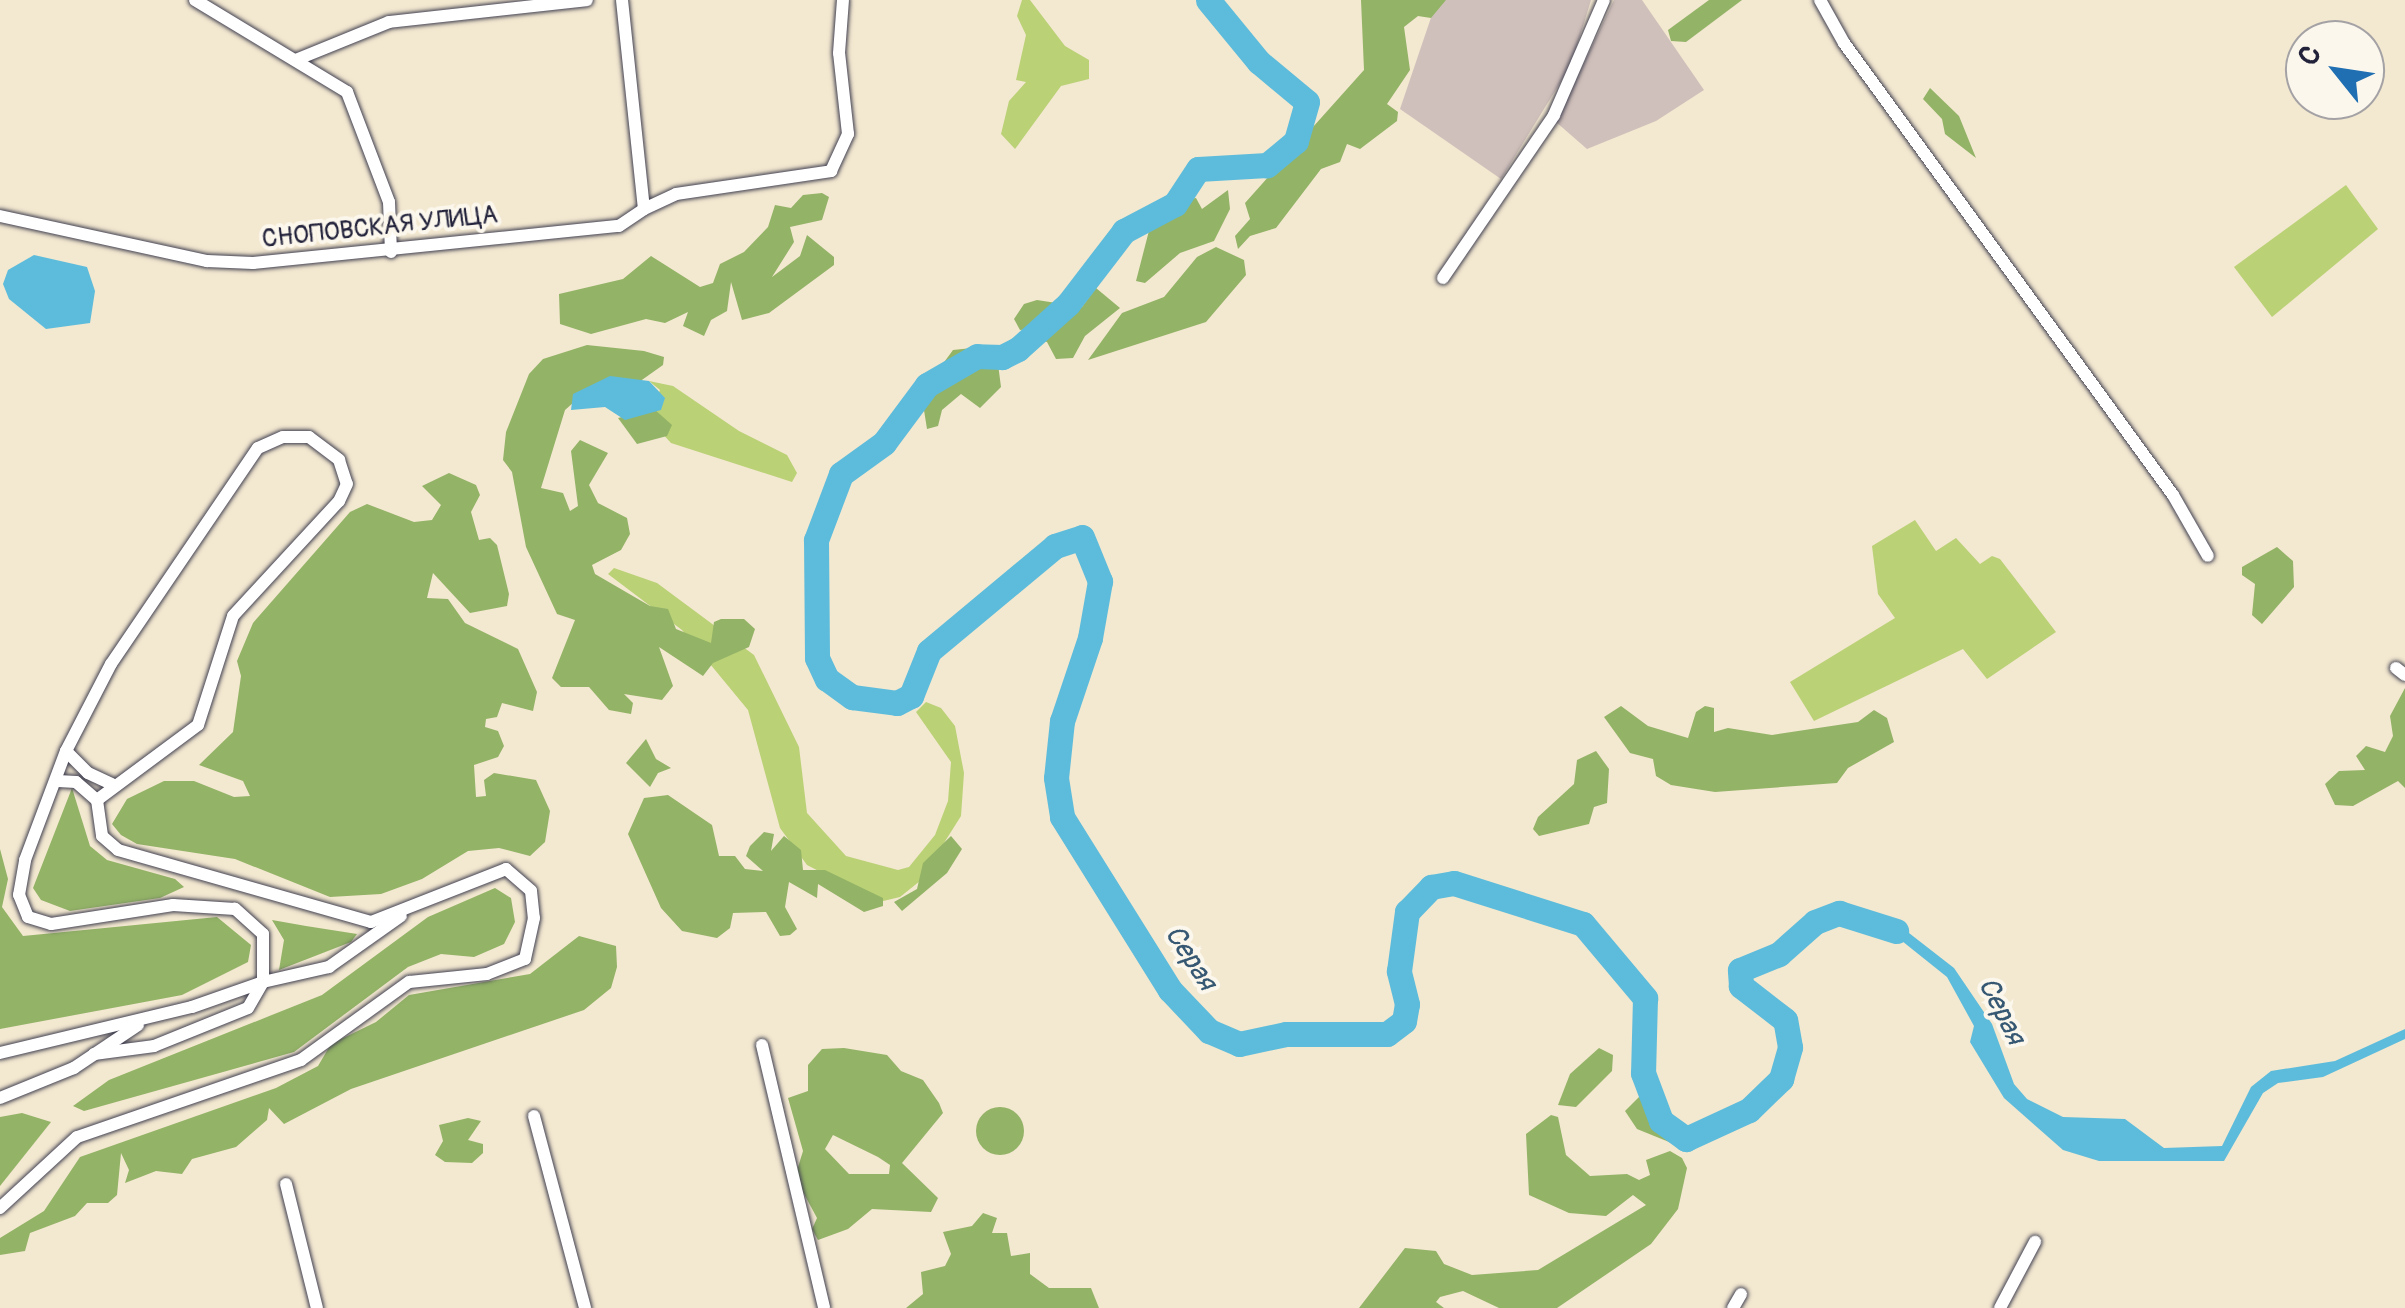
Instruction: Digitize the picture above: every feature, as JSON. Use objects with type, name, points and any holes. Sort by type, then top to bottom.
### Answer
[{"type":"street","points":[[195,0],[332,79],[360,115],[390,202],[392,252]]},
{"type":"street","points":[[298,59],[389,22],[587,0]]},
{"type":"street","points":[[622,0],[644,208]]},
{"type":"street","name":"СНОПОВСКАЯ УЛИЦА","points":[[0,216],[208,261],[392,252],[619,226],[644,208],[676,194],[822,173],[840,159],[848,134],[839,54],[843,0]]},
{"type":"street","points":[[1442,278],[1554,114],[1604,0]]},
{"type":"street","points":[[1820,0],[1844,42],[2173,495],[2208,556]]},
{"type":"street","points":[[94,1054],[154,1046],[216,1022],[248,1008],[264,982],[263,934],[247,917],[219,903],[68,923],[28,918],[19,894],[25,860],[58,782],[66,751],[111,664],[258,448],[283,437],[309,437],[328,450],[348,484],[339,502],[232,616],[198,725],[112,784],[96,800]]},
{"type":"street","points":[[66,751],[88,773],[112,784]]},
{"type":"street","points":[[58,782],[76,782],[96,800],[102,836],[118,850],[254,885],[338,917],[371,922],[402,914]]},
{"type":"street","points":[[0,1053],[148,1018],[264,982],[329,967],[402,914],[459,884],[506,869],[531,891],[534,918],[525,959],[487,974],[409,982],[301,1060],[77,1137],[0,1208]]},
{"type":"street","points":[[0,1098],[94,1054],[148,1018]]},
{"type":"street","points":[[762,1045],[824,1308]]},
{"type":"street","points":[[534,1116],[585,1308]]},
{"type":"street","points":[[286,1184],[318,1308]]},
{"type":"street","points":[[2000,1308],[2036,1242]]},
{"type":"street","points":[[1734,1308],[1740,1294]]},
{"type":"shaded area","points":[[1437,0],[1591,0],[1571,65],[1501,179],[1400,109]]},
{"type":"shaded area","points":[[1614,0],[1642,0],[1704,90],[1656,121],[1587,149],[1556,122]]},
{"type":"green space","points":[[1022,0],[1030,0],[1065,46],[1089,60],[1089,79],[1061,86],[1015,149],[1001,134],[1009,101],[1026,82],[1016,80],[1026,35],[1017,16]]},
{"type":"green space","points":[[1361,0],[1446,0],[1431,18],[1418,16],[1404,27],[1410,70],[1387,104],[1398,112],[1397,121],[1360,149],[1347,144],[1340,162],[1321,169],[1276,228],[1250,236],[1238,249],[1235,236],[1250,219],[1245,203],[1364,70]]},
{"type":"green space","points":[[1709,0],[1742,0],[1686,42],[1671,41],[1668,30]]},
{"type":"green space","points":[[1930,88],[1959,116],[1976,158],[1945,134],[1942,119],[1923,99]]},
{"type":"green space","points":[[2346,185],[2378,229],[2272,317],[2234,267]]},
{"type":"green space","points":[[1228,190],[1230,209],[1214,241],[1180,253],[1145,283],[1136,281],[1151,223],[1174,216],[1183,200],[1196,198],[1202,209]]},
{"type":"green space","points":[[822,193],[829,197],[822,220],[790,227],[794,242],[772,277],[800,256],[807,235],[834,257],[834,265],[769,313],[742,320],[731,282],[727,311],[711,320],[704,336],[683,326],[688,312],[665,323],[646,319],[591,334],[560,324],[559,294],[623,279],[651,256],[700,287],[713,283],[720,264],[744,252],[768,227],[775,205],[791,208],[803,195]]},
{"type":"green space","points":[[1216,247],[1244,260],[1246,275],[1206,322],[1088,360],[1122,313],[1164,297],[1197,257]]},
{"type":"green space","points":[[1096,288],[1120,308],[1085,336],[1073,358],[1056,359],[1047,342],[1035,339],[1034,329],[1020,330],[1014,319],[1024,304],[1037,300],[1082,307]]},
{"type":"green space","points":[[587,345],[644,351],[664,357],[663,365],[639,382],[591,387],[565,410],[541,488],[563,493],[570,511],[578,506],[571,451],[580,440],[608,453],[589,485],[598,503],[627,518],[630,534],[621,550],[592,565],[595,574],[650,606],[668,609],[676,629],[711,643],[714,622],[721,619],[744,619],[755,629],[749,647],[713,663],[703,676],[659,647],[673,686],[662,700],[624,694],[633,703],[631,714],[609,710],[589,687],[561,687],[552,678],[575,620],[557,614],[526,547],[512,472],[503,460],[506,432],[529,374],[543,359]]},
{"type":"green space","points":[[972,348],[998,364],[1001,387],[980,408],[961,394],[942,410],[938,426],[927,429],[923,404],[934,376],[953,350]]},
{"type":"green space","points":[[649,381],[673,386],[739,431],[787,455],[797,473],[792,482],[671,443],[648,418],[660,390]]},
{"type":"green space","points":[[654,409],[672,425],[667,436],[637,444],[618,418]]},
{"type":"green space","points":[[449,473],[476,485],[480,495],[471,512],[479,540],[490,538],[497,545],[509,594],[507,606],[470,613],[433,573],[427,598],[448,599],[465,623],[518,649],[537,692],[533,711],[502,703],[497,717],[486,719],[485,727],[498,731],[504,746],[498,757],[474,765],[476,797],[486,796],[484,780],[494,773],[536,780],[550,811],[545,842],[530,856],[499,848],[468,851],[422,879],[381,894],[330,897],[235,859],[137,844],[121,835],[112,824],[127,799],[164,781],[194,781],[234,797],[250,796],[243,781],[199,765],[233,732],[241,676],[237,661],[253,623],[350,512],[367,504],[414,522],[432,520],[441,505],[422,486]]},
{"type":"green space","points":[[1915,520],[1936,551],[1956,538],[1980,564],[1992,556],[2000,559],[2056,632],[1987,679],[1963,649],[1814,721],[1790,682],[1895,618],[1878,594],[1872,546]]},
{"type":"green space","points":[[2277,547],[2293,561],[2294,587],[2262,624],[2252,615],[2255,584],[2242,575],[2242,567]]},
{"type":"green space","points":[[614,568],[657,583],[754,655],[799,747],[807,813],[846,856],[898,870],[909,867],[935,835],[948,801],[951,762],[916,712],[926,702],[941,708],[955,726],[964,773],[961,816],[920,881],[900,897],[879,902],[807,865],[780,828],[748,710],[682,630],[608,574]]},
{"type":"green space","points":[[2405,688],[2405,788],[2398,781],[2353,806],[2335,805],[2325,784],[2339,771],[2365,770],[2356,756],[2366,746],[2385,752],[2393,736],[2390,716]]},
{"type":"green space","points":[[1621,706],[1648,726],[1688,738],[1696,712],[1705,706],[1714,708],[1714,732],[1728,728],[1772,735],[1858,722],[1874,710],[1887,718],[1894,742],[1848,768],[1837,783],[1715,792],[1671,785],[1656,776],[1653,759],[1630,753],[1604,717]]},
{"type":"green space","points":[[646,739],[656,759],[671,768],[658,773],[650,787],[626,763]]},
{"type":"green space","points":[[1596,751],[1609,769],[1607,803],[1594,807],[1589,824],[1539,836],[1533,829],[1538,817],[1574,784],[1577,760]]},
{"type":"green space","points":[[72,788],[90,846],[107,860],[175,879],[184,887],[160,898],[70,911],[41,900],[33,888]]},
{"type":"green space","points":[[668,795],[712,825],[719,856],[735,856],[745,869],[763,871],[746,856],[750,846],[764,832],[774,834],[771,851],[784,836],[801,850],[803,870],[825,870],[883,898],[883,906],[864,912],[818,884],[817,898],[789,882],[785,907],[797,929],[790,935],[780,936],[766,912],[733,913],[730,928],[717,938],[682,931],[661,908],[628,834],[644,798]]},
{"type":"green space","points":[[951,836],[962,849],[947,873],[902,911],[894,902],[917,889],[923,863]]},
{"type":"green space","points":[[0,849],[8,879],[2,907],[23,936],[217,917],[251,945],[248,962],[182,995],[0,1029]]},
{"type":"green space","points":[[495,888],[511,898],[515,922],[504,944],[474,957],[441,954],[408,967],[294,1052],[84,1111],[73,1106],[109,1080],[322,995],[428,917]]},
{"type":"green space","points":[[272,920],[357,934],[351,942],[279,970],[284,940]]},
{"type":"green space","points":[[579,936],[616,946],[617,967],[611,988],[584,1010],[351,1089],[284,1124],[269,1108],[267,1120],[236,1147],[192,1159],[182,1174],[156,1171],[125,1183],[129,1170],[121,1153],[117,1195],[108,1203],[87,1203],[75,1216],[30,1233],[25,1251],[0,1255],[0,1238],[44,1211],[80,1157],[276,1088],[318,1066],[331,1044],[376,1022],[409,995],[530,974]]},
{"type":"green space","points":[[844,1048],[887,1055],[901,1071],[923,1080],[939,1103],[943,1113],[902,1163],[938,1198],[931,1212],[872,1209],[848,1229],[818,1240],[812,1229],[817,1218],[795,1177],[803,1151],[788,1098],[808,1091],[808,1065],[822,1049]],"holes":[[[833,1135],[890,1165],[889,1174],[849,1174],[825,1149]]]},
{"type":"green space","points":[[1599,1048],[1613,1055],[1612,1071],[1576,1107],[1558,1105],[1570,1074]]},
{"type":"green space","points":[[1640,1096],[1671,1114],[1679,1133],[1674,1144],[1637,1129],[1625,1111]]},
{"type":"green space","points":[[1000,1107],[1017,1114],[1024,1131],[1017,1148],[1000,1155],[983,1148],[976,1131],[983,1114]]},
{"type":"green space","points":[[22,1113],[51,1122],[0,1186],[0,1117]]},
{"type":"green space","points":[[1551,1115],[1558,1117],[1566,1155],[1590,1176],[1627,1174],[1639,1180],[1650,1175],[1646,1160],[1670,1151],[1682,1158],[1687,1168],[1678,1209],[1651,1244],[1557,1308],[1499,1308],[1463,1291],[1440,1297],[1436,1302],[1444,1308],[1359,1308],[1405,1248],[1436,1251],[1444,1264],[1472,1275],[1538,1270],[1646,1205],[1633,1195],[1606,1216],[1569,1213],[1529,1195],[1526,1134]]},
{"type":"green space","points":[[468,1118],[481,1121],[468,1140],[483,1144],[483,1153],[472,1163],[445,1162],[435,1155],[443,1141],[439,1125]]},
{"type":"green space","points":[[983,1213],[997,1218],[992,1233],[1007,1233],[1011,1256],[1030,1253],[1030,1274],[1049,1288],[1091,1288],[1099,1308],[906,1308],[923,1294],[921,1272],[945,1266],[951,1254],[943,1232],[972,1226]]},
{"type":"water","points":[[34,255],[87,267],[95,291],[90,323],[46,329],[9,299],[3,284],[8,270]]},
{"type":"water","points":[[610,376],[649,381],[665,398],[661,410],[625,420],[605,407],[571,410],[573,394]]},
{"type":"water","points":[[1869,917],[1909,933],[1954,968],[1992,1024],[2014,1084],[2027,1099],[2063,1117],[2125,1119],[2164,1148],[2222,1146],[2251,1087],[2271,1071],[2335,1061],[2405,1029],[2405,1039],[2323,1077],[2278,1083],[2263,1093],[2224,1161],[2099,1161],[2063,1150],[2004,1098],[1970,1042],[1974,1026],[1947,977],[1902,941],[1864,929]]},
{"type":"waterway","name":"Серая","points":[[1208,0],[1259,62],[1307,102],[1296,141],[1267,165],[1198,169],[1175,204],[1124,231],[1068,304],[1018,349],[1002,357],[977,356],[927,385],[884,443],[841,474],[816,540],[817,658],[827,679],[852,697],[897,703],[911,696],[929,651],[1055,546],[1082,537],[1100,581],[1090,638],[1062,721],[1056,778],[1062,817],[1170,990],[1209,1031],[1239,1044],[1286,1034],[1387,1034],[1404,1021],[1407,1004],[1399,971],[1407,912],[1431,887],[1454,883],[1583,924],[1645,998],[1643,1073],[1661,1121],[1686,1139],[1749,1110],[1781,1079],[1790,1047],[1785,1020],[1741,986],[1740,970],[1779,954],[1815,922],[1839,913],[1896,931]]}]
